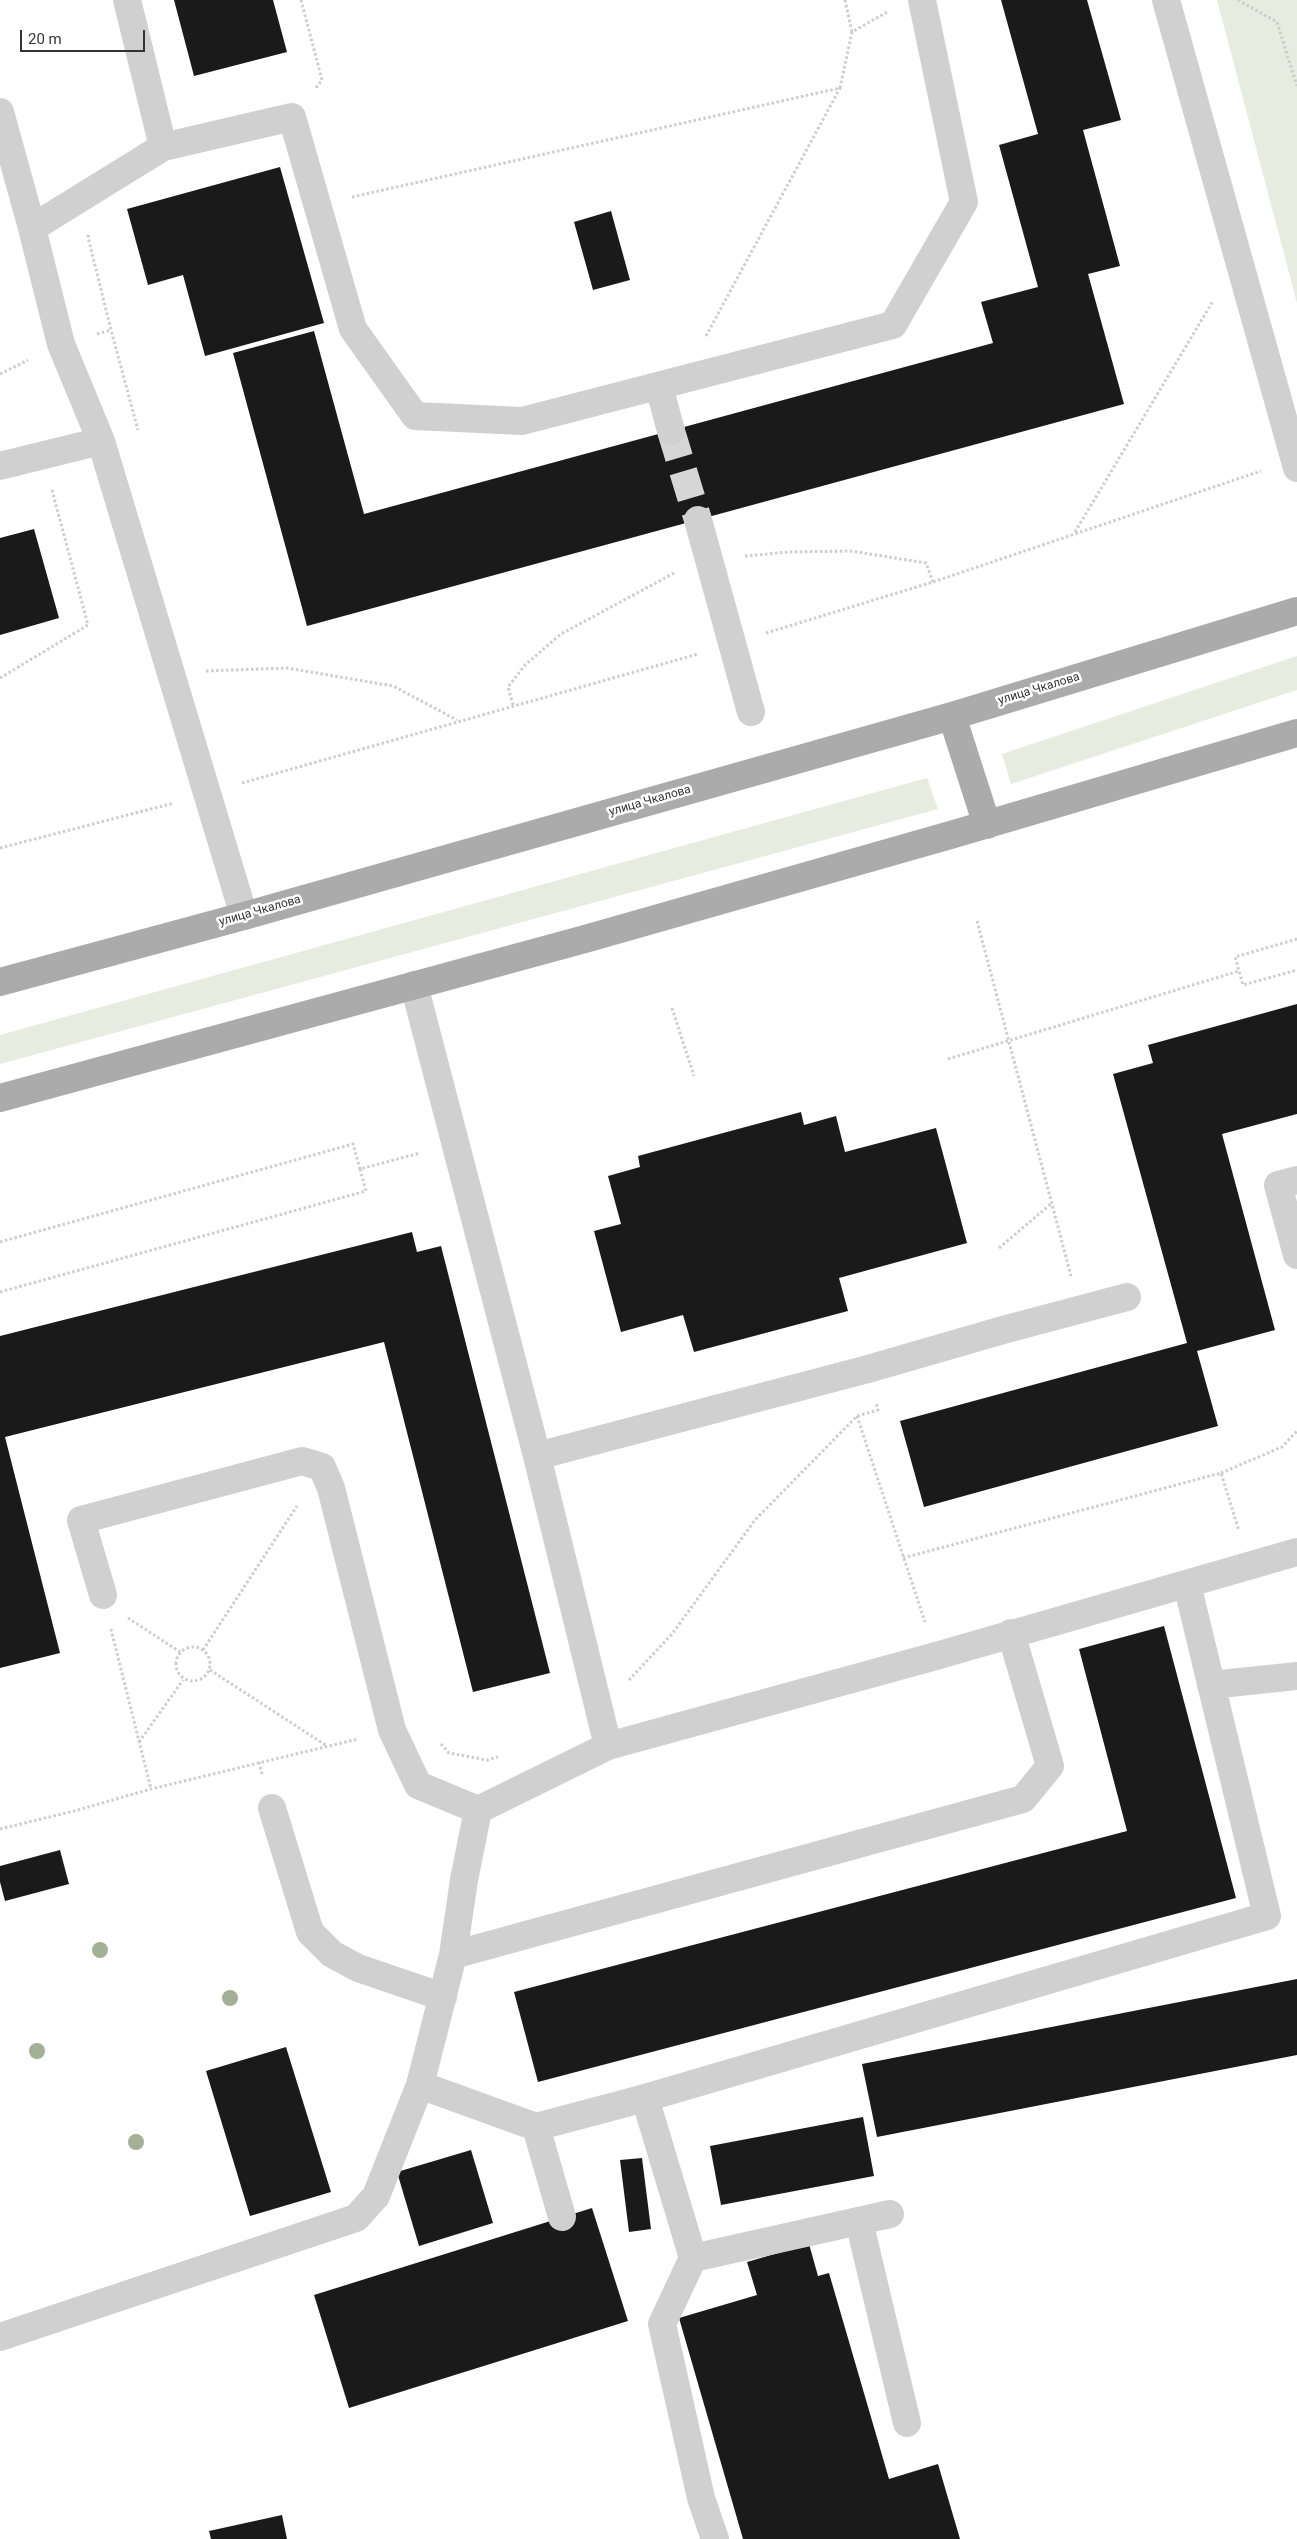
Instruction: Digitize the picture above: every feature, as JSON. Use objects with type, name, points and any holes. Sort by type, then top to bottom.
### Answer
[{"type":"main road","name":"улица Чкалова","points":[[0,982],[244,916],[952,716],[1297,611]]},
{"type":"main road","points":[[952,716],[986,825]]},
{"type":"main road","points":[[0,1098],[414,985],[986,825],[1297,733]]},
{"type":"street","points":[[127,0],[163,147]]},
{"type":"street","points":[[32,228],[163,147],[292,117],[353,329],[415,416],[522,421],[671,383],[893,324],[964,202],[922,0]]},
{"type":"street","points":[[1166,0],[1296,464]]},
{"type":"street","points":[[0,112],[61,344],[101,441],[244,916]]},
{"type":"street","points":[[671,383],[671,431]]},
{"type":"street","points":[[0,466],[101,441]]},
{"type":"street","points":[[698,520],[751,712]]},
{"type":"street","points":[[414,985],[537,1456],[608,1746]]},
{"type":"street","points":[[1297,1180],[1278,1185],[1297,1255]]},
{"type":"street","points":[[537,1456],[868,1369],[1127,1297]]},
{"type":"street","points":[[104,1599],[81,1520],[302,1461],[322,1468],[330,1488],[392,1730],[418,1785],[478,1810],[608,1746],[936,1656],[1011,1632],[1297,1552]]},
{"type":"street","points":[[420,2085],[536,2127],[645,2098],[1267,1916],[1187,1584]]},
{"type":"street","points":[[453,1955],[1023,1799],[1050,1766],[1011,1632]]},
{"type":"street","points":[[1211,1685],[1297,1676]]},
{"type":"street","points":[[272,1808],[310,1932],[332,1954],[358,1968],[443,1997]]},
{"type":"street","points":[[0,2337],[356,2218],[376,2196],[420,2085],[453,1955],[464,1880],[478,1810]]},
{"type":"street","points":[[645,2098],[693,2258],[662,2324],[701,2498],[715,2539]]},
{"type":"street","points":[[536,2127],[562,2217]]},
{"type":"street","points":[[693,2258],[890,2214]]},
{"type":"street","points":[[859,2221],[907,2423]]},
{"type":"path","points":[[292,117],[322,80],[301,0]]},
{"type":"path","points":[[671,383],[840,88],[852,32],[844,0]]},
{"type":"path","points":[[1238,0],[1277,22],[1297,86]]},
{"type":"path","points":[[852,32],[892,9]]},
{"type":"path","points":[[317,205],[840,88]]},
{"type":"path","points":[[92,230],[88,238],[139,434]]},
{"type":"path","points":[[1075,532],[1216,297]]},
{"type":"path","points":[[0,678],[88,624],[42,455]]},
{"type":"path","points":[[0,848],[207,794],[733,644],[933,582],[1075,532],[1296,464]]},
{"type":"path","points":[[206,680],[204,671],[287,668],[393,686],[458,721]]},
{"type":"path","points":[[977,921],[1080,1310]]},
{"type":"path","points":[[1297,939],[1235,957],[1243,985],[1297,970]]},
{"type":"path","points":[[948,1059],[1239,971]]},
{"type":"path","points":[[672,1008],[694,1076]]},
{"type":"path","points":[[360,1169],[456,1143]]},
{"type":"path","points":[[0,1242],[353,1144],[366,1191],[0,1292]]},
{"type":"path","points":[[999,1248],[1052,1203]]},
{"type":"path","points":[[596,1697],[620,1690],[672,1634],[755,1520],[857,1416],[878,1410],[868,1369]]},
{"type":"path","points":[[857,1416],[936,1656]]},
{"type":"path","points":[[904,1558],[1221,1473],[1282,1447],[1297,1432]]},
{"type":"path","points":[[203,1650],[322,1468]]},
{"type":"path","points":[[1221,1473],[1249,1566]]},
{"type":"path","points":[[104,1599],[180,1652]]},
{"type":"path","points":[[104,1599],[151,1788]]},
{"type":"path","points":[[191,1646],[203,1650],[210,1659],[210,1670],[199,1681],[183,1680],[175,1667],[180,1652],[191,1646]]},
{"type":"path","points":[[210,1670],[328,1746]]},
{"type":"path","points":[[139,1742],[183,1680]]},
{"type":"path","points":[[0,1829],[74,1811],[151,1788],[419,1723],[449,1753],[487,1760],[506,1756]]},
{"type":"shaded area","points":[[1217,0],[1297,0],[1297,303]]},
{"type":"shaded area","points":[[1297,656],[1297,690],[1011,784],[1002,754]]},
{"type":"shaded area","points":[[927,778],[938,809],[0,1064],[0,1035]]},
{"type":"building","points":[[174,0],[273,0],[287,52],[194,76]]},
{"type":"building","points":[[1001,0],[1087,0],[1121,120],[1083,130],[1120,266],[1088,274],[1124,404],[307,626],[233,353],[314,331],[364,514],[993,343],[981,302],[1038,287],[999,145],[1038,134]]},
{"type":"building","points":[[280,167],[324,323],[205,356],[183,275],[148,285],[127,209]]},
{"type":"building","points":[[611,211],[630,280],[593,290],[574,222]]},
{"type":"building","points":[[34,529],[59,618],[0,635],[0,538]]},
{"type":"building","points":[[1297,1004],[1297,1114],[1222,1134],[1275,1330],[1197,1351],[1218,1426],[924,1507],[900,1421],[1187,1343],[1113,1074],[1153,1063],[1148,1045]]},
{"type":"building","points":[[801,1112],[804,1125],[836,1116],[845,1152],[936,1128],[967,1243],[839,1278],[848,1311],[694,1352],[683,1315],[621,1332],[594,1231],[621,1224],[608,1176],[640,1167],[638,1156]]},
{"type":"building","points":[[412,1232],[417,1252],[441,1246],[550,1673],[473,1692],[384,1342],[5,1437],[60,1653],[0,1668],[0,1336]]},
{"type":"building","points":[[1164,1626],[1236,1898],[538,2082],[514,1992],[1127,1831],[1079,1649]]},
{"type":"building","points":[[60,1850],[69,1884],[5,1901],[0,1882],[0,1866]]},
{"type":"building","points":[[1297,1979],[1297,2055],[877,2137],[862,2064]]},
{"type":"building","points":[[286,2047],[331,2192],[250,2216],[206,2071]]},
{"type":"building","points":[[863,2117],[874,2176],[721,2205],[710,2146]]},
{"type":"building","points":[[471,2150],[493,2223],[419,2246],[397,2172]]},
{"type":"building","points":[[642,2158],[651,2229],[629,2232],[620,2160]]},
{"type":"building","points":[[592,2208],[628,2321],[349,2408],[314,2295]]},
{"type":"building","points":[[809,2244],[818,2276],[829,2273],[889,2479],[938,2464],[960,2539],[743,2539],[679,2318],[757,2295],[747,2262]]},
{"type":"building","points":[[282,2515],[287,2539],[211,2539],[209,2531]]},
{"type":"tunnel","points":[[671,431],[698,520]]}]
